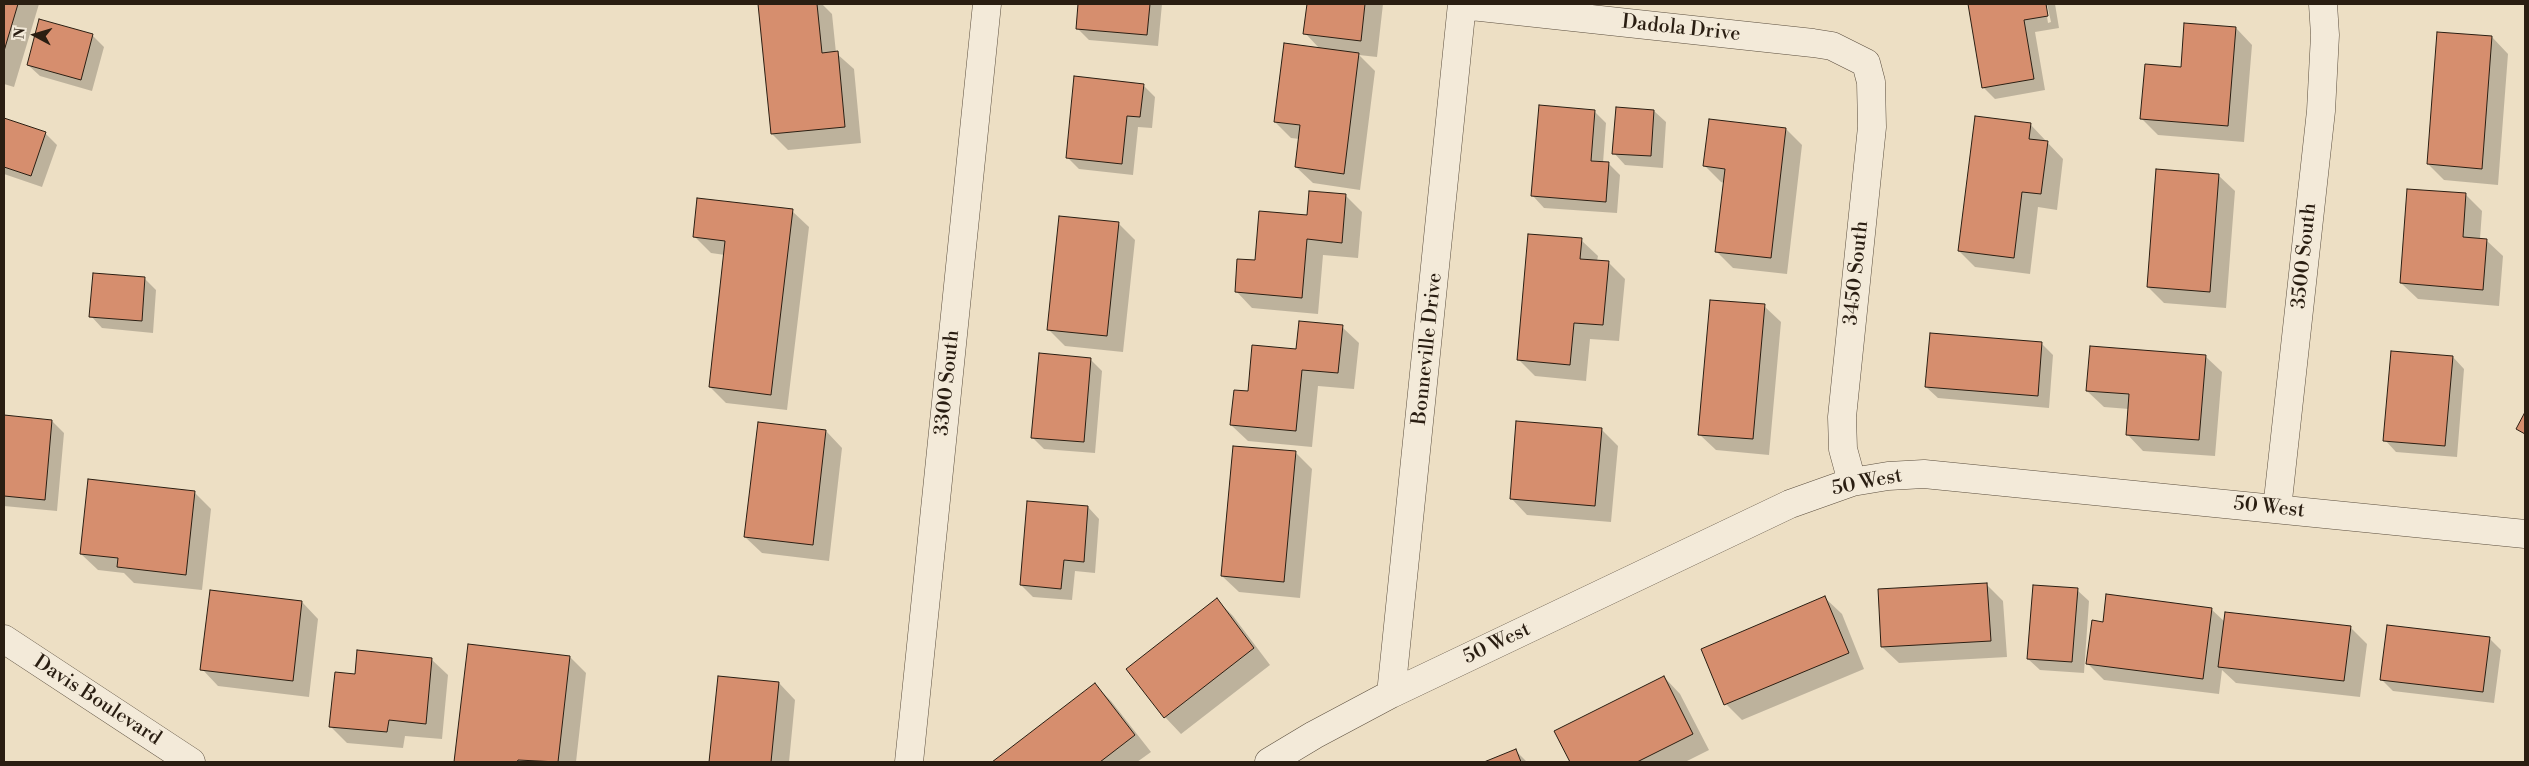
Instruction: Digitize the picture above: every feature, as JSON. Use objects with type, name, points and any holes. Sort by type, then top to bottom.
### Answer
[{"type":"street","name":"3300 South","points":[[909,762],[987,4]]},
{"type":"street","name":"Dadola Drive","points":[[1462,4],[1813,43],[1832,46],[1866,63]]},
{"type":"street","name":"Bonneville Drive","points":[[1392,694],[1462,4]]},
{"type":"street","name":"3500 South","points":[[2277,509],[2322,111],[2325,36],[2323,4]]},
{"type":"street","name":"3450 South","points":[[1852,482],[1844,449],[1842,418],[1872,127],[1871,82],[1866,63]]},
{"type":"street","name":"50 West","points":[[1269,762],[1314,735],[1392,694],[1790,504],[1852,482],[1888,476],[1924,474],[2525,534]]},
{"type":"street","name":"Davis Boulevard","points":[[4,639],[190,762]]},
{"type":"building","points":[[4,4],[18,4],[4,51]]},
{"type":"building","points":[[758,4],[817,4],[822,53],[838,51],[845,127],[771,134]]},
{"type":"building","points":[[1078,4],[1150,4],[1147,35],[1076,29]]},
{"type":"building","points":[[1307,4],[1365,4],[1361,41],[1303,34]]},
{"type":"building","points":[[1968,4],[2046,4],[2048,16],[2024,20],[2034,79],[1982,88]]},
{"type":"building","points":[[39,19],[93,34],[81,80],[27,65]]},
{"type":"building","points":[[2184,23],[2236,27],[2228,126],[2140,119],[2145,64],[2181,67]]},
{"type":"building","points":[[2437,32],[2492,36],[2482,169],[2427,164]]},
{"type":"building","points":[[1284,43],[1359,53],[1344,174],[1295,167],[1300,125],[1274,122]]},
{"type":"building","points":[[1074,76],[1144,84],[1140,117],[1127,116],[1122,164],[1066,158]]},
{"type":"building","points":[[1539,105],[1595,110],[1591,161],[1609,162],[1606,202],[1531,196]]},
{"type":"building","points":[[1616,107],[1654,110],[1651,156],[1612,154]]},
{"type":"building","points":[[1975,116],[2031,123],[2029,139],[2048,141],[2041,194],[2022,192],[2014,258],[1958,251]]},
{"type":"building","points":[[4,118],[46,132],[31,176],[4,167]]},
{"type":"building","points":[[1709,119],[1786,128],[1771,258],[1715,252],[1725,169],[1703,166]]},
{"type":"building","points":[[2156,169],[2219,174],[2210,292],[2147,287]]},
{"type":"building","points":[[2407,189],[2466,193],[2463,237],[2487,239],[2483,290],[2400,283]]},
{"type":"building","points":[[1309,191],[1346,194],[1342,243],[1307,239],[1302,298],[1235,292],[1237,259],[1255,260],[1259,211],[1307,215]]},
{"type":"building","points":[[697,198],[793,209],[771,395],[709,387],[725,241],[693,237]]},
{"type":"building","points":[[1059,216],[1119,222],[1107,336],[1047,330]]},
{"type":"building","points":[[1528,234],[1582,238],[1580,259],[1609,261],[1603,325],[1574,323],[1570,365],[1517,360]]},
{"type":"building","points":[[93,273],[145,277],[142,321],[89,317]]},
{"type":"building","points":[[1710,300],[1765,304],[1753,439],[1698,435]]},
{"type":"building","points":[[1299,321],[1343,325],[1338,373],[1302,370],[1296,431],[1230,425],[1234,390],[1248,391],[1252,345],[1296,349]]},
{"type":"building","points":[[1930,333],[2042,342],[2038,396],[1925,387]]},
{"type":"building","points":[[2090,346],[2206,355],[2199,440],[2126,435],[2129,394],[2086,391]]},
{"type":"building","points":[[2391,351],[2453,356],[2445,446],[2383,441]]},
{"type":"building","points":[[1039,353],[1091,358],[1084,442],[1031,438]]},
{"type":"building","points":[[2525,412],[2525,434],[2516,429]]},
{"type":"building","points":[[4,415],[52,420],[45,500],[4,496]]},
{"type":"building","points":[[1516,421],[1602,428],[1595,506],[1510,499]]},
{"type":"building","points":[[758,422],[826,430],[813,545],[744,537]]},
{"type":"building","points":[[1233,446],[1296,451],[1284,582],[1221,576]]},
{"type":"building","points":[[88,479],[195,491],[186,575],[117,567],[118,558],[80,554]]},
{"type":"building","points":[[1027,501],[1088,506],[1084,562],[1064,560],[1061,589],[1020,585]]},
{"type":"building","points":[[1987,583],[1991,641],[1881,647],[1878,589]]},
{"type":"building","points":[[2033,585],[2078,588],[2072,662],[2027,659]]},
{"type":"building","points":[[210,590],[302,601],[293,681],[200,670]]},
{"type":"building","points":[[2106,594],[2212,608],[2203,679],[2086,664],[2092,620],[2103,622]]},
{"type":"building","points":[[1825,596],[1849,653],[1724,705],[1701,649]]},
{"type":"building","points":[[1217,598],[1254,648],[1164,718],[1126,669]]},
{"type":"building","points":[[2225,612],[2351,626],[2344,681],[2218,667]]},
{"type":"building","points":[[2387,625],[2490,637],[2483,692],[2380,680]]},
{"type":"building","points":[[468,644],[570,656],[558,762],[518,760],[517,762],[454,762]]},
{"type":"building","points":[[357,650],[432,658],[426,724],[389,720],[387,732],[329,727],[335,672],[355,674]]},
{"type":"building","points":[[718,676],[779,682],[771,762],[709,762]]},
{"type":"building","points":[[1664,676],[1693,734],[1637,762],[1570,762],[1554,731]]},
{"type":"building","points":[[1095,683],[1135,735],[1100,762],[992,762]]},
{"type":"building","points":[[1516,749],[1521,762],[1484,762]]}]
